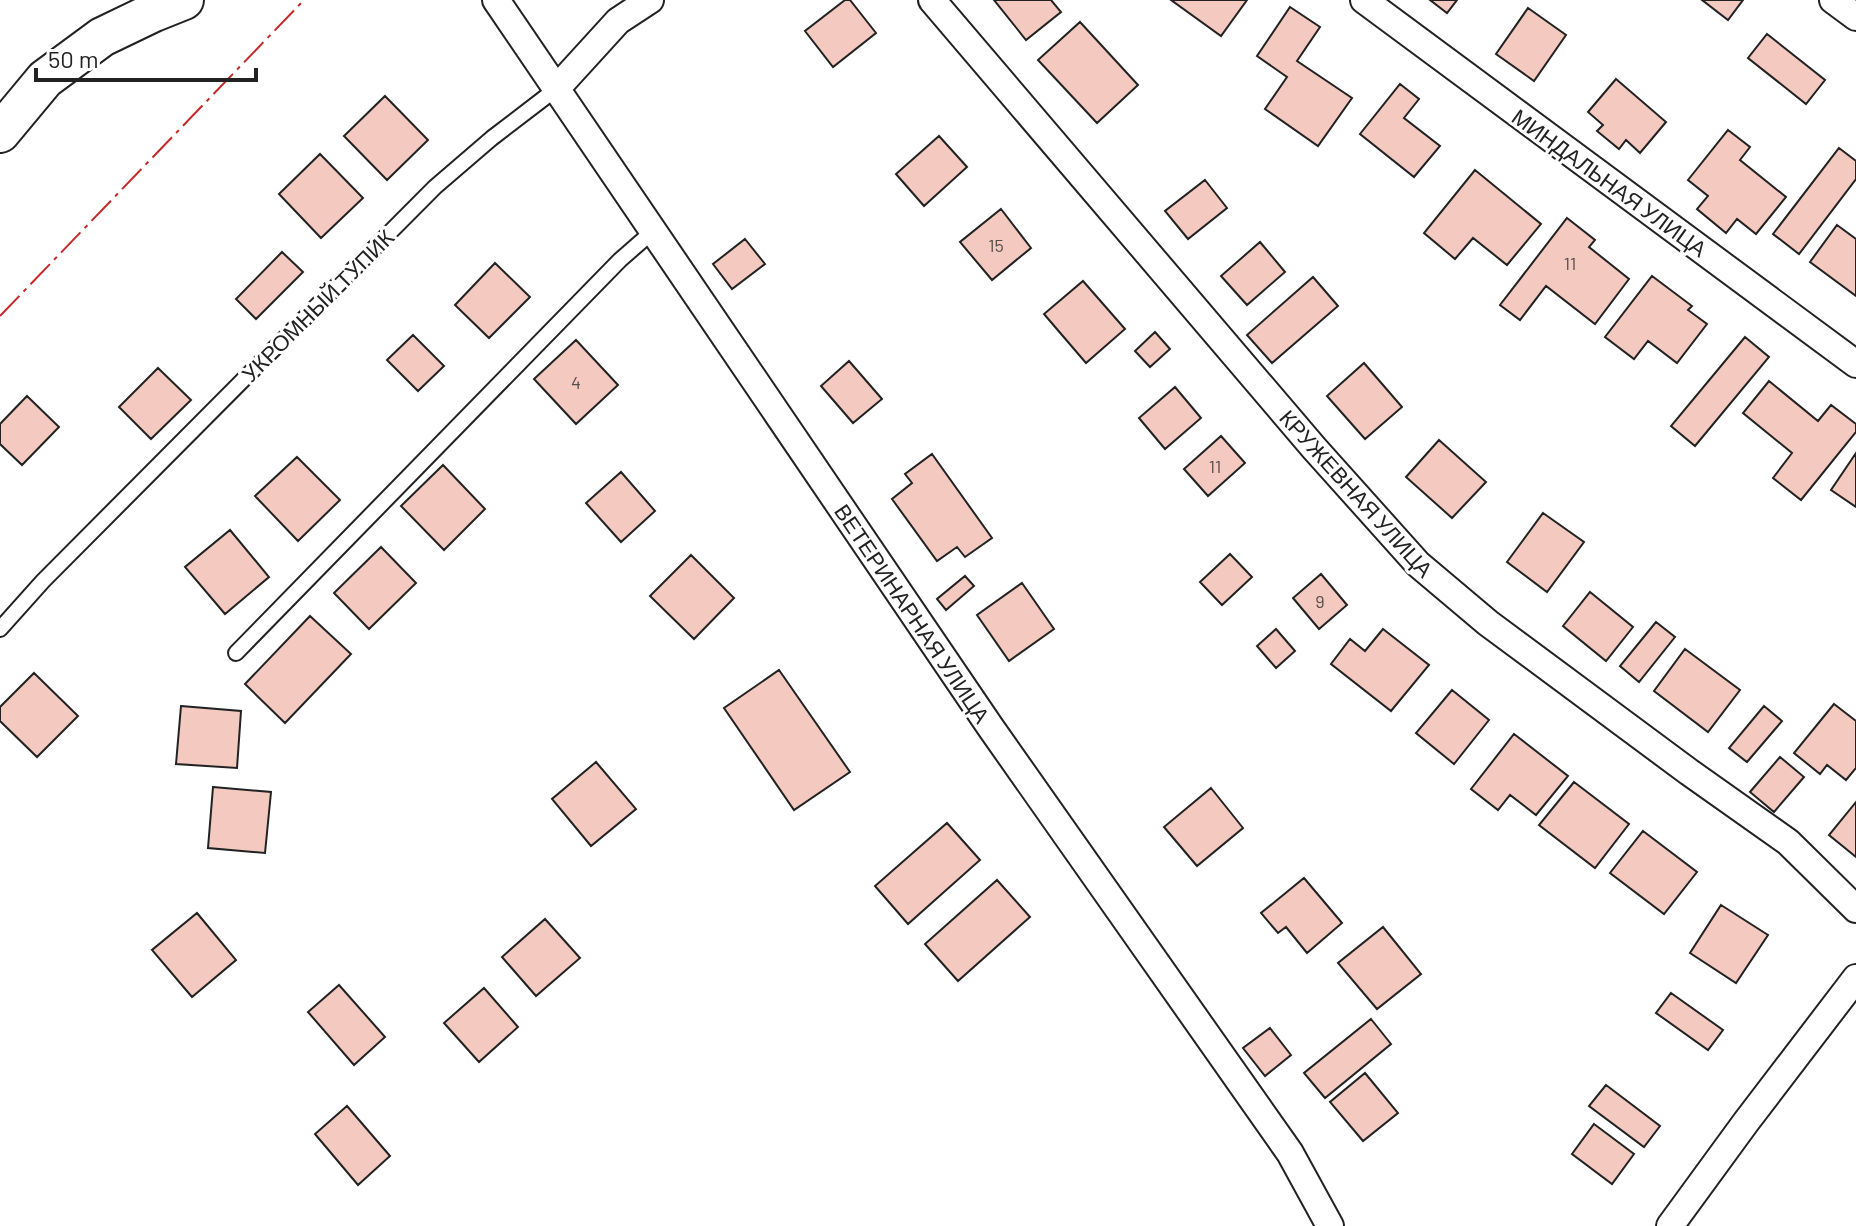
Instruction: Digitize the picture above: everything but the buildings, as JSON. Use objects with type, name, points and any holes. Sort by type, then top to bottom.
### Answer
[{"type":"street","points":[[0,133],[45,79],[102,37],[184,0]]},
{"type":"street","name":"ВЕТЕРИНАРНАЯ УЛИЦА","points":[[496,0],[991,728],[1290,1153],[1330,1226]]},
{"type":"street","name":"УКРОМНЫЙ ТУПИК","points":[[556,89],[618,21],[650,0]]},
{"type":"street","name":"КРУЖЕВНАЯ УЛИЦА","points":[[932,0],[1314,448],[1418,564],[1500,633],[1788,842],[1856,909]]},
{"type":"street","name":"МИНДАЛЬНАЯ УЛИЦА","points":[[1364,0],[1856,364]]},
{"type":"street","points":[[1833,0],[1856,17]]},
{"type":"street","points":[[1670,1226],[1856,978]]},
{"type":"lane","name":"УКРОМНЫЙ ТУПИК","points":[[0,629],[43,581],[435,187],[556,89]]},
{"type":"lane","points":[[236,653],[620,260],[652,232]]},
{"type":"power","points":[[0,316],[304,0]]}]
